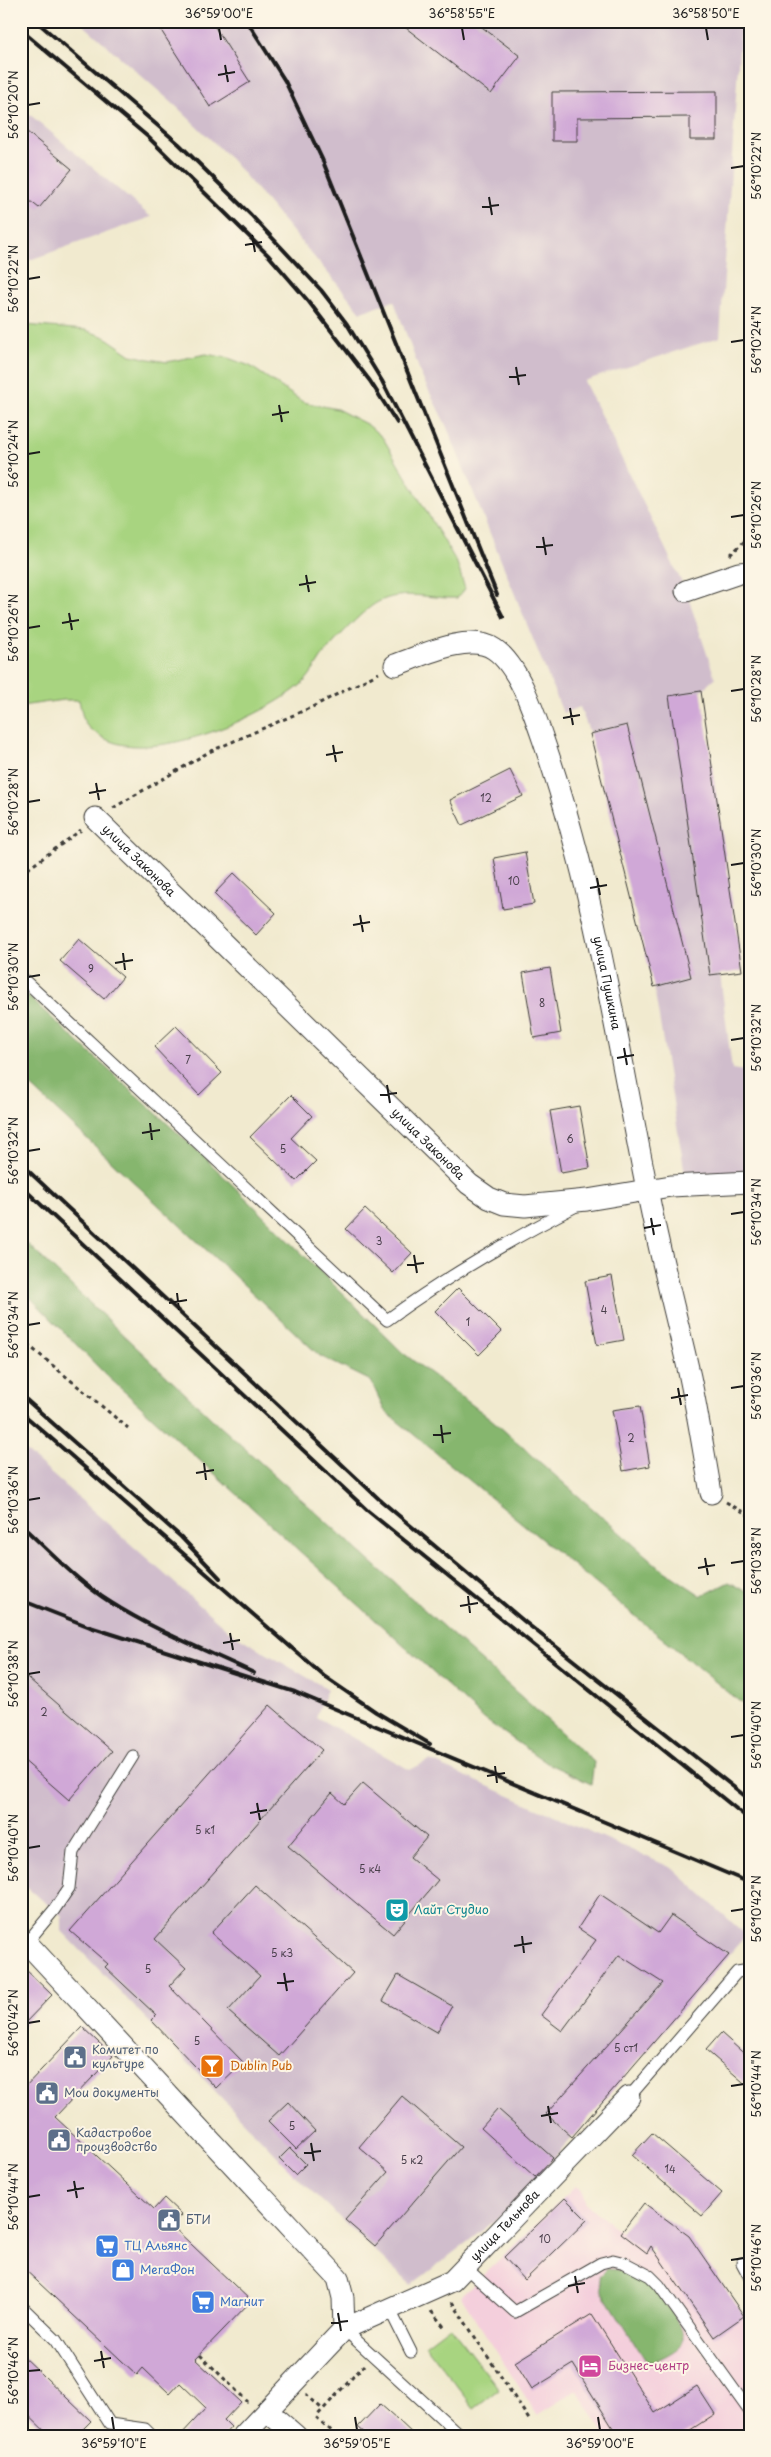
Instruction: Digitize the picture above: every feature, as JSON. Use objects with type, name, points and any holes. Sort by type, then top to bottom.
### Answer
[{"type":"street","points":[[686,591],[739,573],[750,572]]},
{"type":"street","name":"улица Пушкина","points":[[395,665],[454,644],[475,643],[493,648],[507,662],[530,700],[567,810],[588,892],[614,1013],[647,1191],[691,1379],[711,1493]]},
{"type":"street","name":"улица Законова","points":[[95,818],[469,1184],[489,1198],[504,1204],[525,1206],[586,1200],[671,1186],[750,1182]]},
{"type":"street","points":[[23,1944],[338,2278],[343,2298],[344,2329]]},
{"type":"street","name":"улица Тельнова","points":[[243,2436],[259,2408],[344,2329],[452,2281],[629,2097]]},
{"type":"street","points":[[259,2408],[296,2436]]},
{"type":"lane","points":[[22,978],[387,1320],[446,1278],[506,1242],[586,1200]]},
{"type":"lane","points":[[23,1944],[54,1910],[69,1888],[73,1852],[133,1756]]},
{"type":"lane","name":"улица Тельнова","points":[[629,2097],[736,1972],[750,1970]]},
{"type":"lane","points":[[465,2267],[515,2312],[601,2263],[613,2260],[638,2268],[659,2284],[750,2412]]},
{"type":"lane","points":[[742,2263],[750,2278]]},
{"type":"lane","points":[[21,2306],[56,2340],[110,2424],[145,2429],[152,2436]]},
{"type":"lane","points":[[390,2310],[411,2352]]},
{"type":"lane","points":[[344,2329],[461,2436]]},
{"type":"path","points":[[21,874],[95,818],[209,752],[312,707],[395,665]]},
{"type":"path","points":[[21,1339],[128,1428]]},
{"type":"path","points":[[711,1493],[750,1516]]},
{"type":"path","points":[[449,2298],[530,2421]]},
{"type":"path","points":[[428,2306],[446,2329]]},
{"type":"path","points":[[200,2355],[259,2408]]},
{"type":"path","points":[[336,2436],[316,2417],[368,2362]]},
{"type":"shaded area","points":[[79,21],[741,21],[720,337],[584,381],[686,591],[715,678],[701,691],[742,971],[720,974],[732,1069],[746,1071],[750,1105],[750,1172],[685,1174],[654,987],[590,734],[580,707],[563,713],[446,425],[422,377],[394,301],[361,312],[230,158],[178,108]]},
{"type":"shaded area","points":[[21,107],[151,217],[21,263]]},
{"type":"shaded area","points":[[21,1447],[230,1632],[327,1689],[316,1717],[410,1770],[429,1760],[672,1868],[746,1935],[509,2210],[411,2285],[305,2185],[62,1931],[62,1916],[21,1883]]},
{"type":"shaded area","points":[[576,2186],[582,2191],[586,2204],[647,2253],[655,2252],[686,2231],[744,2316],[750,2328],[750,2436],[606,2436],[577,2390],[537,2415],[461,2296]]},
{"type":"green space","points":[[21,326],[85,330],[105,337],[131,355],[167,362],[206,354],[228,358],[250,366],[303,402],[337,409],[368,425],[383,438],[457,563],[465,589],[457,598],[407,595],[388,598],[378,602],[355,620],[321,658],[303,683],[285,696],[262,710],[234,723],[174,742],[145,746],[119,744],[99,735],[88,727],[83,717],[79,700],[63,700],[21,706]]},
{"type":"green space","points":[[21,990],[203,1156],[403,1353],[491,1419],[660,1568],[702,1596],[729,1582],[750,1593],[750,1710],[385,1411],[371,1381],[320,1356],[21,1077]]},
{"type":"green space","points":[[21,1238],[212,1419],[594,1762],[591,1784],[547,1763],[484,1719],[105,1374],[21,1288]]},
{"type":"green space","points":[[607,2269],[619,2270],[637,2276],[650,2287],[680,2325],[684,2340],[679,2347],[653,2362],[646,2361],[601,2289],[599,2277]]},
{"type":"green space","points":[[450,2326],[499,2389],[474,2408],[425,2345]]},
{"type":"building","points":[[155,21],[211,21],[250,82],[210,107]]},
{"type":"building","points":[[397,21],[474,21],[520,56],[491,94]]},
{"type":"building","points":[[717,91],[717,140],[690,140],[690,117],[577,118],[577,141],[552,141],[552,92]]},
{"type":"building","points":[[21,127],[72,169],[39,208],[21,194]]},
{"type":"building","points":[[701,691],[742,971],[710,975],[669,696]]},
{"type":"building","points":[[627,725],[691,977],[654,987],[590,734]]},
{"type":"building","points":[[510,770],[523,796],[462,825],[450,800]]},
{"type":"building","points":[[525,852],[534,904],[503,909],[494,858]]},
{"type":"building","points":[[234,873],[276,913],[256,935],[214,894]]},
{"type":"building","points":[[79,939],[123,977],[104,999],[60,961]]},
{"type":"building","points":[[550,968],[561,1033],[534,1038],[523,973]]},
{"type":"building","points":[[176,1026],[222,1073],[199,1095],[154,1047]]},
{"type":"building","points":[[291,1095],[312,1116],[291,1138],[316,1161],[296,1181],[250,1137]]},
{"type":"building","points":[[579,1106],[590,1168],[561,1173],[550,1111]]},
{"type":"building","points":[[365,1209],[412,1253],[393,1273],[346,1229]]},
{"type":"building","points":[[612,1276],[624,1340],[597,1345],[585,1281]]},
{"type":"building","points":[[458,1288],[502,1332],[479,1355],[435,1311]]},
{"type":"building","points":[[640,1406],[650,1466],[623,1471],[612,1410]]},
{"type":"building","points":[[21,1672],[112,1751],[69,1800],[21,1758]]},
{"type":"building","points":[[270,1705],[322,1750],[155,1939],[186,1968],[169,1986],[243,2062],[216,2088],[151,2020],[156,2015],[105,1967],[108,1964],[70,1931]]},
{"type":"building","points":[[363,1783],[427,1837],[410,1857],[438,1880],[393,1934],[288,1846],[332,1793],[344,1804]]},
{"type":"building","points":[[255,1885],[353,1973],[279,2056],[228,2011],[260,1976],[211,1933]]},
{"type":"building","points":[[600,1894],[658,1933],[671,1915],[729,1955],[572,2137],[546,2114],[663,1983],[619,1955],[562,2031],[541,2015],[596,1940],[578,1928]]},
{"type":"building","points":[[21,1965],[52,1995],[21,2027]]},
{"type":"building","points":[[398,1975],[452,2006],[437,2032],[383,2001]]},
{"type":"building","name":"ТЦ Альянс","points":[[82,2027],[113,2056],[55,2117],[154,2209],[164,2198],[182,2215],[172,2226],[251,2301],[195,2359],[241,2402],[224,2420],[231,2427],[223,2436],[180,2436],[206,2408],[180,2383],[170,2394],[143,2368],[137,2375],[21,2266],[21,2091]]},
{"type":"building","points":[[721,2033],[750,2059],[750,2088],[706,2050]]},
{"type":"building","points":[[402,2096],[461,2147],[375,2246],[345,2220],[388,2172],[359,2147]]},
{"type":"building","points":[[288,2102],[315,2131],[296,2149],[268,2121]]},
{"type":"building","points":[[498,2109],[553,2158],[535,2177],[481,2128]]},
{"type":"building","points":[[652,2133],[722,2193],[702,2216],[632,2155]]},
{"type":"building","points":[[290,2148],[306,2164],[295,2175],[279,2159]]},
{"type":"building","points":[[565,2198],[587,2220],[525,2280],[504,2257]]},
{"type":"building","points":[[644,2203],[689,2236],[744,2316],[714,2337],[651,2246],[647,2253],[621,2233]]},
{"type":"building","name":"Бизнес-центр","points":[[592,2314],[655,2413],[697,2386],[715,2414],[681,2436],[618,2436],[573,2364],[532,2389],[515,2362]]},
{"type":"building","points":[[21,2354],[91,2421],[76,2436],[50,2436],[21,2408]]},
{"type":"building","points":[[380,2404],[415,2436],[368,2436],[358,2427]]},
{"type":"railway","points":[[36,21],[179,144],[251,215],[321,290],[347,324],[382,381],[503,617]]},
{"type":"railway","points":[[247,21],[285,81],[322,159],[497,595]]},
{"type":"railway","points":[[21,30],[148,137],[269,256],[309,302],[370,381],[397,423]]},
{"type":"railway","points":[[21,1164],[379,1499],[525,1622],[750,1800]]},
{"type":"railway","points":[[21,1186],[368,1511],[750,1820]]},
{"type":"railway","points":[[21,1395],[181,1537],[220,1578]]},
{"type":"railway","points":[[21,1412],[325,1677],[376,1712],[430,1744]]},
{"type":"railway","points":[[21,1525],[75,1576],[110,1602],[163,1631],[254,1673]]},
{"type":"railway","points":[[21,1600],[90,1627],[295,1692],[750,1883]]},
{"type":"place","name":"Лайт Студио","points":[[397,1910]]},
{"type":"place","name":"Комитет по культуре","points":[[75,2057]]},
{"type":"place","name":"Dublin Pub","points":[[212,2066]]},
{"type":"place","name":"Мои документы","points":[[47,2093]]},
{"type":"place","name":"Кадастровое производство","points":[[59,2140]]},
{"type":"place","name":"БТИ","points":[[169,2220]]},
{"type":"place","name":"ТЦ Альянс","points":[[107,2246]]},
{"type":"place","name":"МегаФон","points":[[123,2270]]},
{"type":"place","name":"Магнит","points":[[203,2302]]},
{"type":"place","name":"Бизнес-центр","points":[[590,2366]]}]
